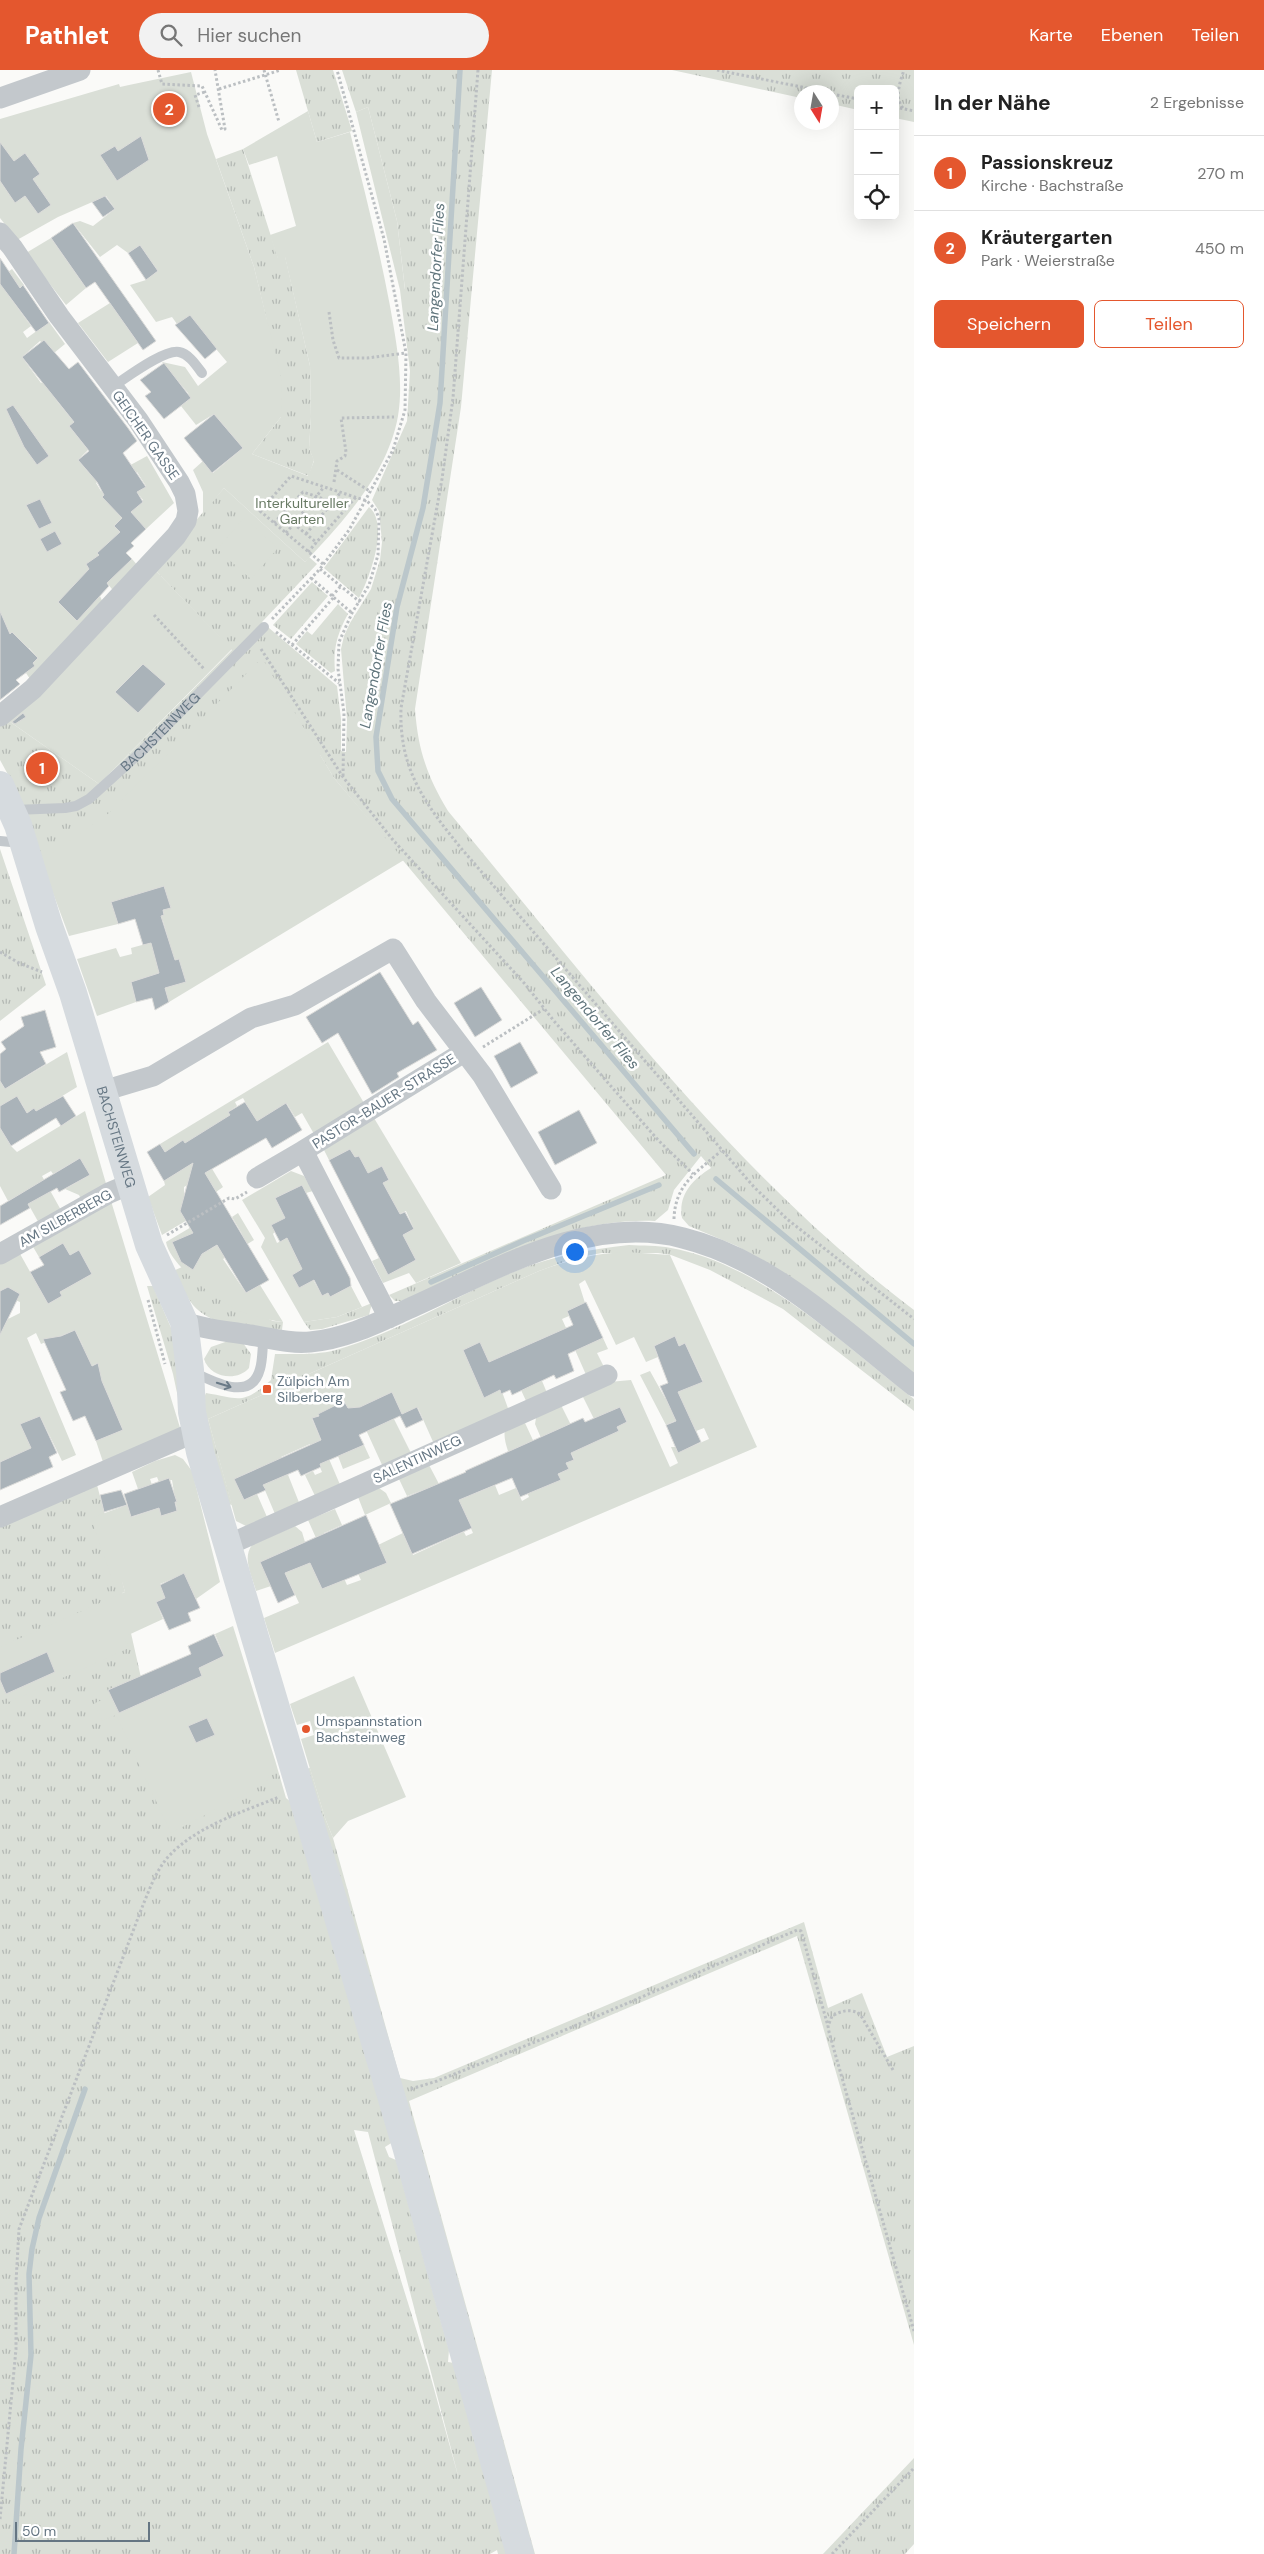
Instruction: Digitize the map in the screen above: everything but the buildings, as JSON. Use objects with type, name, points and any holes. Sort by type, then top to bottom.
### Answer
[{"type":"street","points":[[0,98],[77,71]]},
{"type":"street","name":"GEICHER GASSE","points":[[0,233],[138,420],[179,482],[188,505],[186,521],[180,531],[33,689],[0,716]]},
{"type":"street","name":"BACHSTEINWEG","points":[[0,785],[13,810],[12,842],[49,926],[86,1034],[130,1184],[156,1263],[184,1322],[179,1371],[228,1545],[390,2093],[520,2554]]},
{"type":"street","name":"PASTOR-BAUER-STRASSE","points":[[102,1091],[154,1076],[251,1018],[295,1005],[393,949],[426,1001],[466,1054],[303,1150],[254,1183]]},
{"type":"street","points":[[466,1054],[483,1076],[551,1189]]},
{"type":"street","name":"PASTOR-BAUER-STRASSE","points":[[303,1150],[389,1318]]},
{"type":"street","name":"AM SILBERBERG","points":[[0,1254],[101,1197],[130,1184]]},
{"type":"street","points":[[184,1322],[206,1330],[289,1342],[310,1342],[346,1334],[389,1318],[515,1261],[569,1242],[633,1233],[674,1236],[731,1256],[769,1276],[790,1290],[914,1386]]},
{"type":"street","name":"SALENTINWEG","points":[[228,1545],[607,1375]]},
{"type":"street","points":[[0,1517],[196,1432]]},
{"type":"lane","points":[[112,387],[165,354],[178,352],[188,356],[202,373]]},
{"type":"lane","name":"BACHSTEINWEG","points":[[13,810],[65,808],[84,803],[120,774],[212,677],[266,625]]},
{"type":"lane","points":[[179,1371],[227,1387],[248,1385],[257,1376],[264,1337]]},
{"type":"path","points":[[158,70],[162,84],[202,86],[222,130],[225,129],[215,70]]},
{"type":"path","points":[[264,70],[280,122]]},
{"type":"path","points":[[219,90],[280,70]]},
{"type":"path","points":[[337,70],[384,239],[406,352],[405,410],[393,450],[367,501],[320,568],[266,625],[340,683]]},
{"type":"path","points":[[478,70],[453,398],[442,479],[403,694],[401,721],[404,753],[422,797],[439,820],[490,884],[721,1151],[788,1219],[914,1319]]},
{"type":"path","points":[[717,70],[794,86]]},
{"type":"path","points":[[903,108],[900,104],[898,90],[904,70]]},
{"type":"path","points":[[199,107],[195,95],[205,92]]},
{"type":"path","points":[[839,95],[854,98]]},
{"type":"path","points":[[899,108],[914,111]]},
{"type":"path","points":[[329,312],[333,340],[339,358],[367,358],[406,352]]},
{"type":"path","points":[[334,482],[338,461],[345,456],[346,452],[341,418],[394,417]]},
{"type":"path","points":[[336,469],[371,492]]},
{"type":"path","points":[[323,564],[260,511],[291,476],[367,501],[375,509],[379,518],[379,544],[373,577],[352,613],[339,642],[340,683],[344,714],[343,777]]},
{"type":"path","points":[[286,533],[324,487]]},
{"type":"path","points":[[274,523],[302,492],[332,502]]},
{"type":"path","points":[[306,534],[341,492]]},
{"type":"path","points":[[308,552],[356,498]]},
{"type":"path","points":[[282,514],[316,542]]},
{"type":"path","points":[[302,514],[314,524]]},
{"type":"path","points":[[320,568],[340,587],[360,602]]},
{"type":"path","points":[[311,578],[352,613]]},
{"type":"path","points":[[292,645],[340,587]]},
{"type":"path","points":[[154,615],[212,677]]},
{"type":"path","points":[[254,637],[343,777],[392,840],[525,984],[664,1146],[693,1174]]},
{"type":"path","points":[[0,952],[19,963],[44,972]]},
{"type":"path","points":[[466,1054],[544,1008]]},
{"type":"path","points":[[674,1236],[676,1201],[679,1191],[693,1174],[721,1151]]},
{"type":"path","points":[[161,1239],[229,1198],[235,1199],[254,1183]]},
{"type":"path","points":[[145,1290],[179,1371]]},
{"type":"path","points":[[0,2519],[16,2350],[16,2282],[19,2229],[146,1897],[159,1870],[168,1857],[193,1837],[245,1811],[300,1788]]},
{"type":"path","points":[[390,2093],[446,2078],[797,1930],[801,1931],[914,2331]]},
{"type":"path","points":[[828,2026],[832,2016],[838,2013],[853,2010],[860,2014],[893,2070]]},
{"type":"path","points":[[832,2554],[914,2468]]},
{"type":"green space","points":[[296,70],[333,70],[352,131],[317,142]]},
{"type":"green space","points":[[342,70],[492,70],[461,407],[415,709],[421,750],[434,786],[448,811],[611,1009],[725,1138],[785,1199],[848,1256],[914,1310],[914,1375],[780,1271],[737,1246],[689,1226],[682,1218],[681,1210],[684,1195],[692,1183],[711,1168],[701,1156],[674,1190],[668,1210],[655,1221],[598,1225],[565,1233],[401,1301],[395,1301],[389,1295],[666,1175],[334,778],[320,755],[48,878],[11,780],[0,760],[0,723],[6,719],[99,784],[232,650],[154,569],[224,488],[305,562],[309,557],[317,564],[262,622],[337,686],[341,719],[341,751],[346,752],[347,720],[341,649],[350,623],[371,589],[380,560],[382,542],[379,511],[372,500],[407,421],[410,371],[400,290],[405,289],[397,221],[368,107],[356,112]]},
{"type":"green space","points":[[672,70],[914,70],[914,122],[899,119],[899,85],[854,85],[854,109],[839,106],[839,85],[794,85],[794,96]]},
{"type":"green space","name":"Interkultureller Garten","points":[[191,72],[207,134],[254,267],[282,381],[281,417],[252,454],[308,476],[314,461],[309,448],[311,417],[310,366],[285,257],[278,259],[270,235],[296,226],[277,156],[249,165],[243,149],[308,111],[317,142],[350,132],[376,240],[395,333],[400,389],[398,416],[393,437],[385,457],[362,495],[335,530],[305,562],[224,488],[203,514],[203,492],[193,470],[203,461],[213,473],[243,448],[214,414],[196,425],[181,406],[190,398],[188,393],[162,362],[185,367],[198,386],[227,362],[200,330],[177,324],[172,317],[156,322],[130,285],[146,280],[158,271],[140,245],[128,253],[117,245],[100,257],[73,223],[80,221],[93,226],[115,209],[106,196],[58,217],[17,240],[0,218],[0,119],[119,84],[120,87]]},
{"type":"green space","points":[[368,107],[397,221],[405,290],[400,290],[356,112]]},
{"type":"green space","points":[[243,149],[278,258],[285,256],[310,366],[311,417],[309,448],[314,460],[309,476],[252,454],[281,417],[266,317],[254,267],[216,159]]},
{"type":"green space","points":[[51,238],[86,288],[66,305],[26,253]]},
{"type":"green space","points":[[12,269],[24,285],[9,296],[31,326],[23,332],[27,338],[49,322],[65,344],[54,353],[40,341],[22,357],[41,383],[47,379],[60,397],[56,400],[74,422],[69,426],[88,450],[78,460],[89,473],[115,452],[122,463],[96,483],[101,491],[105,492],[122,518],[114,526],[120,532],[98,553],[116,573],[132,559],[139,567],[115,593],[100,574],[93,580],[102,593],[100,596],[104,605],[32,682],[26,673],[34,666],[33,663],[38,658],[29,648],[0,676],[0,278]]},
{"type":"green space","points":[[110,303],[138,343],[108,362],[78,323]]},
{"type":"green space","points":[[147,456],[174,503],[146,529],[130,512],[143,500],[136,491],[146,486],[137,472],[129,475],[125,468]]},
{"type":"green space","points":[[369,507],[375,515],[378,526],[378,538],[368,578],[359,598],[324,568]]},
{"type":"green space","points":[[244,518],[278,548],[251,579],[217,549]]},
{"type":"green space","points":[[154,569],[232,649],[99,784],[6,719]]},
{"type":"green space","points":[[312,582],[328,596],[291,639],[273,625]]},
{"type":"green space","points":[[338,604],[348,614],[337,642],[335,671],[331,673],[296,644],[307,631],[312,635]]},
{"type":"green space","points":[[262,658],[334,778],[404,860],[169,1002],[165,988],[185,982],[178,959],[158,966],[159,973],[131,982],[136,1002],[97,1016],[77,959],[116,948],[120,957],[132,954],[131,948],[168,938],[163,921],[138,929],[153,918],[164,915],[163,910],[170,908],[164,886],[112,902],[118,924],[69,936],[41,861],[109,813]]},
{"type":"green space","points":[[0,849],[46,985],[0,1021]]},
{"type":"green space","points":[[328,1042],[364,1103],[314,1134],[302,1113],[295,1117],[287,1104],[256,1122],[243,1098],[235,1102],[237,1106],[228,1112],[235,1123],[216,1124],[200,1134],[208,1162],[223,1187],[216,1192],[205,1174],[184,1187],[184,1197],[191,1199],[199,1213],[162,1235],[148,1197],[165,1185],[164,1181],[196,1161],[183,1141],[165,1152],[160,1144]]},
{"type":"green space","points":[[67,1052],[77,1087],[36,1112],[34,1108],[27,1113],[22,1104],[12,1108],[0,1106],[0,1081],[5,1089]]},
{"type":"green space","points":[[85,1111],[107,1187],[82,1201],[79,1195],[65,1189],[90,1175],[80,1158],[53,1174],[51,1171],[42,1176],[62,1212],[40,1225],[22,1193],[8,1201],[0,1186],[0,1127],[11,1146],[17,1152]]},
{"type":"green space","points":[[374,1118],[461,1263],[416,1283],[409,1273],[383,1283],[372,1261],[379,1258],[388,1274],[416,1260],[403,1235],[414,1229],[406,1211],[397,1215],[369,1190],[389,1180],[382,1166],[365,1176],[359,1156],[355,1157],[350,1149],[329,1160],[324,1150]]},
{"type":"green space","points":[[291,1171],[304,1176],[313,1191],[306,1193],[302,1185],[275,1198],[285,1218],[273,1234],[277,1243],[287,1238],[322,1296],[328,1293],[330,1297],[351,1286],[362,1307],[337,1317],[304,1322],[261,1247],[265,1238],[242,1200]]},
{"type":"green space","points":[[111,1201],[181,1431],[104,1465],[96,1441],[123,1430],[109,1397],[81,1408],[100,1374],[98,1363],[81,1370],[83,1346],[75,1330],[41,1344],[36,1333],[27,1338],[76,1455],[62,1461],[40,1416],[21,1424],[38,1462],[31,1464],[36,1475],[19,1482],[9,1458],[0,1462],[0,1323],[20,1313],[20,1302],[15,1300],[13,1290],[8,1287],[0,1291],[0,1263],[19,1252],[48,1304],[62,1296],[60,1292],[92,1274],[79,1250],[70,1255],[63,1243],[39,1257],[32,1245]]},
{"type":"green space","points":[[238,1213],[254,1240],[223,1259],[246,1293],[260,1285],[283,1322],[247,1314],[221,1301],[197,1283],[176,1262],[170,1252],[166,1242],[193,1226],[202,1234],[211,1249],[217,1245],[219,1248],[242,1234],[232,1217]]},
{"type":"green space","points":[[629,1245],[666,1247],[704,1257],[737,1271],[769,1288],[830,1331],[914,1399],[914,1411],[783,1309],[710,1270],[671,1255],[658,1253],[602,1253],[575,1258],[539,1271],[208,1419],[232,1505],[228,1504],[207,1430],[204,1402],[206,1393],[233,1398],[246,1397],[271,1380],[275,1354],[314,1353],[336,1350],[406,1323],[518,1270],[572,1254]]},
{"type":"green space","points":[[627,1252],[670,1255],[757,1447],[275,1653],[264,1618],[299,1603],[285,1573],[314,1561],[316,1576],[322,1589],[336,1583],[308,1520],[335,1509],[342,1525],[324,1533],[347,1585],[361,1580],[345,1547],[387,1563],[378,1545],[403,1533],[413,1555],[461,1533],[464,1532],[466,1536],[473,1533],[456,1495],[476,1493],[495,1485],[499,1495],[516,1488],[522,1501],[529,1497],[509,1454],[505,1430],[525,1423],[553,1483],[557,1475],[568,1469],[566,1463],[574,1459],[560,1429],[541,1438],[535,1424],[536,1418],[561,1405],[573,1429],[619,1431],[617,1427],[627,1422],[620,1407],[594,1419],[582,1395],[609,1382],[631,1380],[670,1467],[678,1463],[671,1447],[676,1447],[679,1452],[709,1439],[704,1428],[696,1431],[688,1415],[666,1425],[640,1375],[650,1371],[665,1398],[703,1381],[685,1343],[679,1346],[675,1336],[654,1346],[658,1357],[646,1362],[634,1337],[616,1345],[585,1280],[579,1284],[585,1303],[567,1311],[569,1316],[562,1319],[567,1330],[539,1340],[496,1378],[480,1343],[463,1350],[484,1397],[501,1389],[509,1411],[434,1444],[418,1408],[402,1414],[392,1392],[371,1402],[377,1426],[394,1419],[412,1455],[383,1467],[356,1408],[349,1412],[344,1401],[312,1419],[341,1487],[316,1498],[305,1475],[313,1471],[315,1475],[322,1472],[310,1444],[281,1457],[300,1505],[275,1514],[256,1469],[235,1479],[244,1500],[257,1494],[267,1517],[246,1526],[236,1521],[208,1419],[539,1271],[582,1258]]},
{"type":"green space","points":[[182,1267],[204,1287],[273,1321],[283,1322],[282,1330],[234,1325],[201,1313],[190,1301],[173,1271]]},
{"type":"green space","points":[[147,1286],[153,1286],[175,1337],[184,1426],[173,1374]]},
{"type":"green space","points":[[372,1303],[369,1315],[322,1329],[310,1330],[304,1322],[337,1317]]},
{"type":"green space","points":[[603,1338],[608,1349],[597,1353],[605,1369],[587,1377],[572,1343]]},
{"type":"green space","points":[[228,1341],[243,1343],[251,1354],[249,1368],[238,1375],[224,1376],[218,1374],[207,1365],[204,1359],[211,1347]]},
{"type":"green space","points":[[540,1376],[547,1393],[527,1403],[521,1390]]},
{"type":"green space","points":[[364,1445],[370,1458],[343,1469],[338,1456]]},
{"type":"green space","points":[[175,1455],[183,1459],[192,1471],[220,1582],[196,1599],[184,1574],[160,1584],[165,1598],[156,1602],[163,1619],[124,1637],[129,1648],[9,1702],[0,1682],[0,1647],[125,1592],[122,1582],[113,1583],[91,1518],[127,1505],[132,1517],[159,1508],[161,1516],[177,1511],[172,1480],[159,1482],[157,1477],[150,1479],[152,1485],[138,1489],[132,1472],[155,1461]]},
{"type":"green space","points":[[429,1465],[439,1484],[407,1496],[399,1479]]},
{"type":"green space","points":[[96,1481],[125,1592],[122,1593],[146,1700],[275,1760],[286,1798],[297,1807],[396,2140],[385,2147],[389,2157],[396,2160],[449,2350],[448,2362],[460,2364],[513,2554],[498,2554],[497,2550],[490,2554],[0,2554],[0,1523]],"holes":[[[354,2130],[368,2132],[460,2483],[428,2367]]]},
{"type":"green space","points":[[379,1488],[386,1493],[391,1503],[365,1515],[358,1497]]},
{"type":"green space","points":[[295,1526],[302,1532],[305,1542],[261,1562],[271,1586],[256,1591],[248,1561],[249,1550],[252,1545]]},
{"type":"green space","points":[[233,1626],[275,1760],[266,1783],[171,1833],[116,1715],[102,1721],[95,1703],[111,1696],[202,1676],[199,1668],[224,1656],[215,1634]]},
{"type":"green space","points":[[354,1676],[406,1797],[348,1821],[333,1838],[301,1739],[314,1735],[310,1721],[297,1725],[290,1704]]},
{"type":"green space","points":[[310,1768],[333,1838],[400,2078],[413,2081],[434,2078],[804,1922],[828,2008],[862,1993],[887,2057],[914,2046],[914,2345],[797,1936],[409,2101],[535,2554],[530,2554],[304,1769]]},
{"type":"green space","points":[[914,2458],[914,2544],[905,2554],[823,2554]]},
{"type":"waterway","name":"Langendorfer Flies","points":[[460,70],[440,403],[423,508],[397,607],[376,737],[378,771],[392,799],[694,1154]]},
{"type":"waterway","name":"Langendorfer Flies","points":[[716,1179],[914,1344]]},
{"type":"waterway","points":[[431,1282],[523,1241],[659,1185]]},
{"type":"waterway","points":[[14,2554],[21,2449],[31,2355],[29,2274],[32,2249],[39,2218],[85,2089]]},
{"type":"place","name":"Kräutergarten","points":[[169,109]]},
{"type":"place","name":"Passionskreuz","points":[[42,768]]},
{"type":"place","name":"Zülpich Am Silberberg","points":[[267,1389]]},
{"type":"place","name":"Umspannstation Bachsteinweg","points":[[306,1729]]}]
